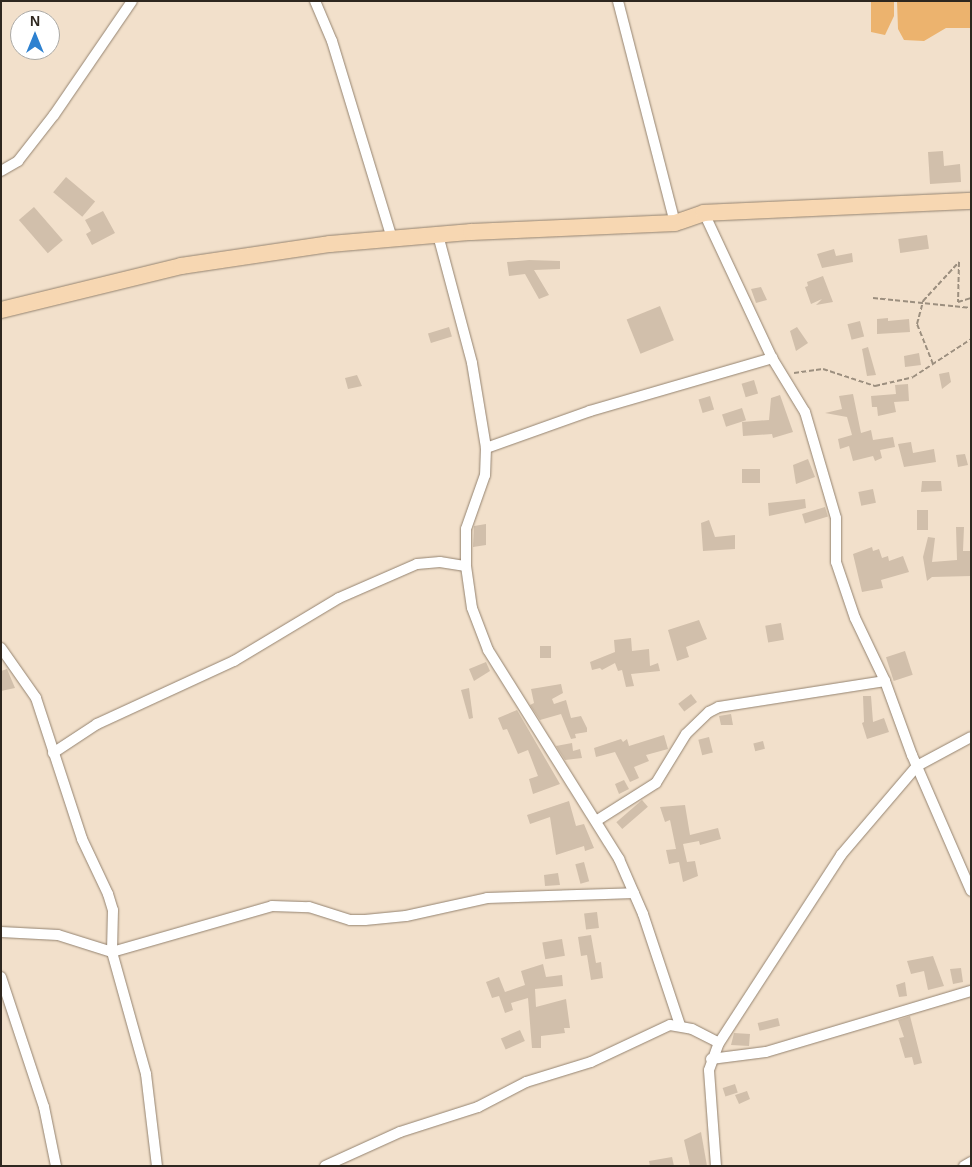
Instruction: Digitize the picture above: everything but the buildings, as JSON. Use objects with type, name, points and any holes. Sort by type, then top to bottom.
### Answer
[{"type":"main road","points":[[1,310],[181,266],[330,244],[438,235],[675,223],[704,212],[971,201]]},
{"type":"street","points":[[1,171],[18,161],[54,115],[132,1]]},
{"type":"street","points":[[315,1],[332,41],[392,238]]},
{"type":"street","points":[[618,1],[675,223]]},
{"type":"street","points":[[704,212],[772,358],[784,374],[805,412],[836,518],[836,562],[855,618],[886,681],[917,766],[971,891]]},
{"type":"street","points":[[438,235],[472,363],[486,448],[485,475],[468,520],[466,566],[472,608],[488,650],[565,778],[596,821],[634,894],[680,1025]]},
{"type":"street","points":[[486,448],[590,411],[772,358]]},
{"type":"street","points":[[53,753],[97,724],[234,661],[339,598],[417,564],[440,562],[466,566]]},
{"type":"street","points":[[1,648],[36,698],[82,839],[108,894],[114,920],[112,952],[146,1074],[157,1166]]},
{"type":"street","points":[[596,821],[656,783],[686,734],[709,712],[719,707],[886,681]]},
{"type":"street","points":[[716,1166],[709,1084],[711,1059],[719,1043],[841,854],[917,766],[971,737]]},
{"type":"street","points":[[1,932],[58,935],[112,952],[272,906],[309,907],[342,918],[365,920],[406,916],[487,898],[634,894]]},
{"type":"street","points":[[1,977],[44,1107],[56,1166]]},
{"type":"street","points":[[711,1059],[766,1052],[971,991]]},
{"type":"street","points":[[325,1166],[400,1132],[478,1107],[526,1082],[591,1062],[660,1028],[680,1025],[719,1043]]},
{"type":"street","points":[[964,1166],[971,1162]]},
{"type":"path","points":[[933,364],[917,324],[924,301],[959,262],[958,302],[971,298]]},
{"type":"path","points":[[873,298],[971,308]]},
{"type":"path","points":[[784,374],[823,368],[875,386],[913,377],[971,339]]},
{"type":"shaded area","points":[[871,1],[894,1],[894,16],[885,35],[871,32]]},
{"type":"shaded area","points":[[897,1],[971,1],[971,28],[946,28],[924,41],[904,40],[898,29]]}]
